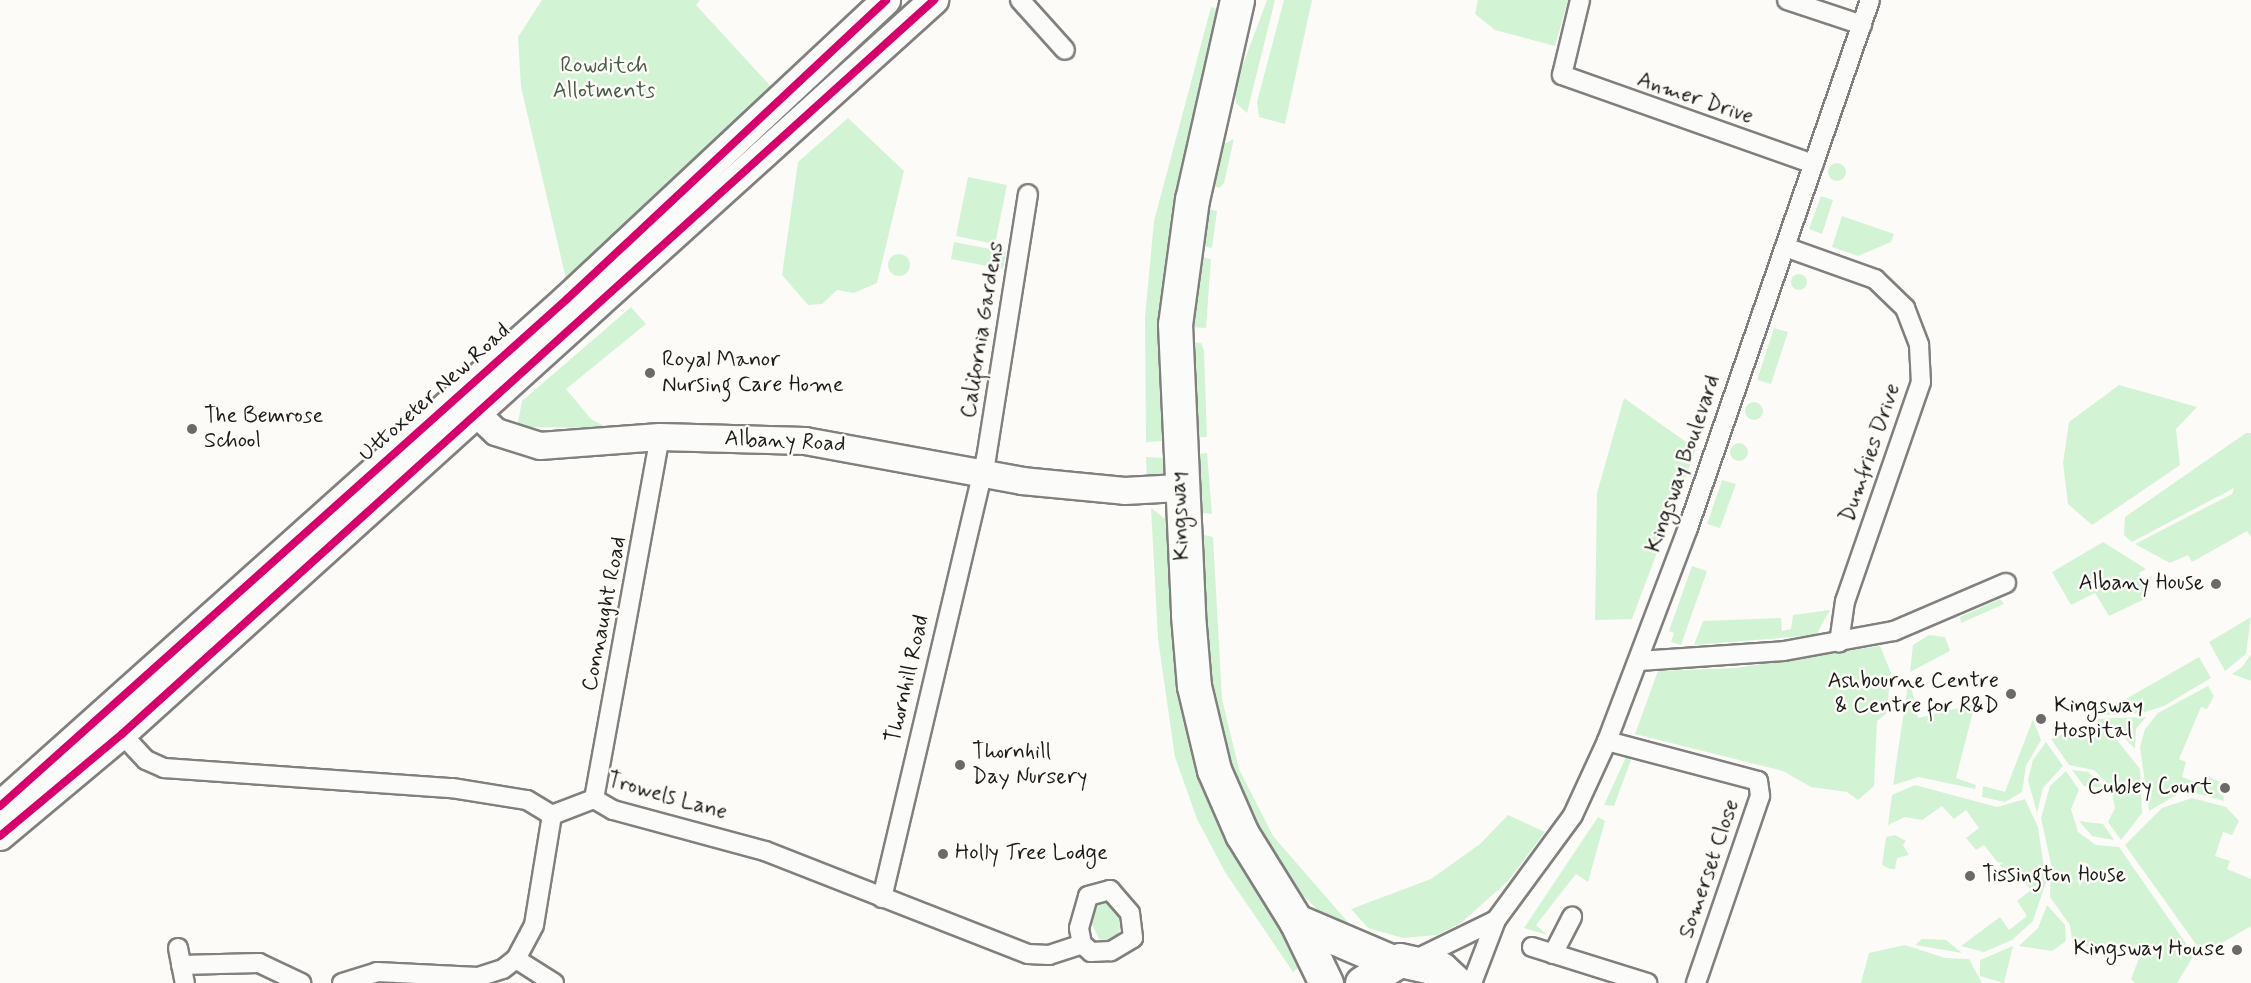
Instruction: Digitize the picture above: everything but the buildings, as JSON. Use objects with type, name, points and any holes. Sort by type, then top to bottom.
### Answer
[{"type":"highway","name":"Kingsway","points":[[1237,0],[1219,90],[1191,199],[1178,285],[1174,355],[1179,488],[1202,730],[1242,834],[1296,921],[1326,983]]},
{"type":"highway","name":"Kingsway","points":[[1219,90],[1257,0]]},
{"type":"highway","points":[[1296,921],[1402,961],[1441,969],[1456,983]]},
{"type":"highway","points":[[1362,983],[1402,961]]},
{"type":"main road","name":"Uttoxeter New Road","points":[[0,836],[122,734],[468,406],[886,0]]},
{"type":"main road","name":"Uttoxeter New Road","points":[[0,806],[103,713],[468,406],[934,0]]},
{"type":"street","points":[[1020,0],[1065,50]]},
{"type":"street","name":"Anmer Drive","points":[[1580,0],[1562,75],[1814,164]]},
{"type":"street","points":[[1787,0],[1862,25]]},
{"type":"street","name":"Kingsway Boulevard","points":[[1496,920],[1574,815],[1607,741],[1639,661],[1870,0]]},
{"type":"street","name":"California Gardens","points":[[980,472],[992,428],[1028,194]]},
{"type":"street","name":"Dumfries Drive","points":[[1785,247],[1859,271],[1890,291],[1913,325],[1922,362],[1915,404],[1845,601],[1839,642]]},
{"type":"street","name":"Albany Road","points":[[468,406],[507,438],[540,446],[660,437],[849,445],[980,472],[1145,490],[1179,488]]},
{"type":"street","name":"Connaught Road","points":[[594,799],[660,437]]},
{"type":"street","name":"Thornhill Road","points":[[882,898],[980,472]]},
{"type":"street","points":[[1639,661],[1839,642],[1928,620],[2006,583]]},
{"type":"street","points":[[103,713],[146,760],[164,768],[452,788],[527,800],[552,815],[534,925],[516,959],[478,977],[377,972],[342,983]]},
{"type":"street","name":"Somerset Close","points":[[1607,741],[1758,782],[1760,796],[1696,983]]},
{"type":"street","name":"Trowels Lane","points":[[552,815],[594,799],[613,810],[765,851],[1028,954],[1049,955],[1082,944]]},
{"type":"street","points":[[1553,954],[1572,917]]},
{"type":"street","points":[[1402,961],[1496,920]]},
{"type":"street","points":[[1472,983],[1496,920]]},
{"type":"street","points":[[1532,947],[1647,983]]},
{"type":"street","points":[[185,983],[180,956],[259,963],[301,983]]},
{"type":"street","points":[[516,959],[554,983]]},
{"type":"green space","name":"Rowditch Allotments","points":[[542,0],[700,0],[696,5],[777,93],[567,283],[521,87],[518,37]]},
{"type":"green space","points":[[1267,0],[1275,0],[1247,113],[1236,103],[1235,86]]},
{"type":"green space","points":[[1284,0],[1312,0],[1285,124],[1259,117],[1257,102]]},
{"type":"green space","points":[[1478,0],[1568,0],[1555,46],[1495,30],[1475,14]]},
{"type":"green space","points":[[1211,7],[1219,10],[1168,254],[1160,338],[1163,441],[1146,442],[1145,317],[1154,221]]},
{"type":"green space","points":[[848,118],[904,171],[877,283],[854,293],[837,290],[822,304],[808,305],[782,275],[798,162]]},
{"type":"green space","points":[[1234,139],[1224,183],[1219,188],[1210,184],[1220,146]]},
{"type":"green space","points":[[1837,163],[1843,166],[1846,172],[1843,178],[1837,181],[1831,178],[1828,172],[1831,166]]},
{"type":"green space","points":[[968,177],[1007,185],[995,244],[956,236]]},
{"type":"green space","points":[[1821,196],[1833,200],[1822,234],[1809,229]]},
{"type":"green space","points":[[1204,208],[1217,211],[1212,248],[1196,245]]},
{"type":"green space","points":[[1842,216],[1894,234],[1891,242],[1858,256],[1832,247]]},
{"type":"green space","points":[[954,242],[1006,252],[1003,269],[951,259]]},
{"type":"green space","points":[[895,254],[903,254],[910,261],[910,269],[903,276],[895,276],[888,269],[888,261]]},
{"type":"green space","points":[[1197,257],[1211,259],[1206,328],[1188,327]]},
{"type":"green space","points":[[1799,274],[1807,282],[1799,290],[1791,282]]},
{"type":"green space","points":[[631,307],[646,324],[566,389],[591,419],[608,428],[517,427],[522,401]]},
{"type":"green space","points":[[1774,328],[1788,332],[1771,384],[1757,380]]},
{"type":"green space","points":[[1190,342],[1201,343],[1204,351],[1207,437],[1194,437]]},
{"type":"green space","points":[[2119,385],[2197,407],[2176,429],[2180,465],[2092,525],[2068,504],[2063,463],[2069,422]]},
{"type":"green space","points":[[1624,398],[1696,449],[1632,619],[1595,620],[1597,493]]},
{"type":"green space","points":[[1750,402],[1758,402],[1763,407],[1761,418],[1750,420],[1745,415],[1745,407]]},
{"type":"green space","points":[[2246,433],[2251,433],[2251,537],[2247,531],[2192,562],[2188,555],[2170,563],[2135,544],[2232,494],[2234,488],[2132,542],[2124,535],[2125,517]]},
{"type":"green space","points":[[1739,443],[1747,448],[1748,452],[1743,460],[1739,461],[1731,456],[1730,452],[1735,444]]},
{"type":"green space","points":[[1207,453],[1212,514],[1195,512],[1190,455]]},
{"type":"green space","points":[[1146,457],[1164,458],[1165,474],[1147,486]]},
{"type":"green space","points":[[1722,480],[1736,484],[1720,528],[1707,524]]},
{"type":"green space","points":[[1151,508],[1168,521],[1178,676],[1193,754],[1304,963],[1293,972],[1225,872],[1197,819],[1175,757],[1158,639]]},
{"type":"green space","points":[[1195,533],[1213,537],[1222,699],[1239,769],[1273,836],[1353,928],[1324,916],[1292,885],[1247,823],[1216,747]]},
{"type":"green space","points":[[2103,542],[2146,569],[2139,573],[2145,588],[2151,586],[2143,600],[2109,616],[2095,593],[2071,605],[2052,572]]},
{"type":"green space","points":[[1692,566],[1707,571],[1681,645],[1671,642],[1674,633],[1669,631]]},
{"type":"green space","points":[[2000,599],[2004,604],[1961,623],[1960,617]]},
{"type":"green space","points":[[1830,610],[1816,635],[1694,645],[1703,621],[1781,618],[1782,631],[1791,629],[1793,615]]},
{"type":"green space","points":[[2251,617],[2246,654],[2225,671],[2209,642]]},
{"type":"green space","points":[[1929,635],[1945,637],[1950,651],[1910,672],[1913,645]]},
{"type":"green space","points":[[1880,646],[1891,673],[1886,714],[1877,721],[1874,786],[1858,800],[1847,792],[1811,787],[1783,771],[1635,734],[1658,671],[1736,668]]},
{"type":"green space","points":[[2251,654],[2251,681],[2232,674],[2242,667]]},
{"type":"green space","points":[[2199,657],[2211,678],[2164,706],[2142,713],[2098,715]]},
{"type":"green space","points":[[1909,677],[1918,718],[1975,704],[1956,778],[1976,785],[1975,789],[1919,777],[1893,785]]},
{"type":"green space","points":[[2208,686],[2214,696],[2207,709],[2201,707],[2179,759],[2186,762],[2182,777],[2202,785],[2207,776],[2222,783],[2224,801],[2185,790],[2149,811],[2140,747],[2145,729],[2158,713]]},
{"type":"green space","points":[[2146,717],[2136,729],[2135,749],[2121,734],[2092,719]]},
{"type":"green space","points":[[2033,719],[2041,740],[2026,766],[2022,792],[2005,802],[1982,797],[1983,786],[2005,792]]},
{"type":"green space","points":[[2086,725],[2114,736],[2140,769],[2142,813],[2121,840],[2108,822],[2115,808],[2111,787],[2094,770],[2069,765],[2051,739]]},
{"type":"green space","points":[[2046,742],[2063,766],[2043,788],[2037,813],[2028,780],[2033,760]]},
{"type":"green space","points":[[1626,757],[1631,760],[1614,806],[1604,805]]},
{"type":"green space","points":[[2072,770],[2088,772],[2105,788],[2084,786]]},
{"type":"green space","points":[[2066,771],[2079,790],[2071,809],[2078,832],[2096,845],[2119,847],[2194,955],[2177,983],[2135,983],[2131,979],[2139,958],[2116,949],[2113,957],[2072,940],[2070,925],[2050,897],[2051,864],[2041,818],[2050,786]]},
{"type":"green space","points":[[1915,785],[1997,807],[2025,799],[2038,827],[2046,882],[2033,921],[2012,940],[1984,952],[1961,946],[2000,917],[2009,930],[2027,916],[2017,901],[2031,890],[2017,873],[2002,883],[1995,874],[2002,868],[1984,845],[1976,850],[1966,838],[1979,828],[1966,810],[1954,819],[1942,806],[1922,820],[1905,817],[1888,825],[1892,795]]},
{"type":"green space","points":[[2192,798],[2226,807],[2239,821],[2232,835],[2223,832],[2215,856],[2230,861],[2227,869],[2251,879],[2251,926],[2203,954],[2125,845],[2162,808]]},
{"type":"green space","points":[[1508,815],[1545,832],[1508,881],[1461,923],[1437,935],[1403,938],[1368,928],[1351,909],[1431,879],[1480,844]]},
{"type":"green space","points":[[1598,817],[1605,821],[1588,882],[1576,874],[1536,925],[1547,935],[1524,928]]},
{"type":"green space","points":[[2079,821],[2103,824],[2114,840],[2092,836]]},
{"type":"green space","points":[[1895,835],[1906,841],[1903,845],[1909,855],[1897,858],[1895,869],[1890,869],[1882,865],[1886,837]]},
{"type":"green space","points":[[1103,898],[1123,921],[1117,937],[1108,941],[1099,939],[1090,920],[1094,901]]},
{"type":"green space","points":[[2047,905],[2065,925],[2066,941],[2052,951],[2019,946],[2038,928]]},
{"type":"green space","points":[[1922,939],[1946,940],[1962,953],[1915,945]]},
{"type":"green space","points":[[1905,945],[1945,958],[1969,959],[1982,983],[1861,983],[1869,953]]},
{"type":"green space","points":[[2013,946],[2004,983],[1980,976],[1980,960]]},
{"type":"cycle path","points":[[0,806],[567,299],[886,0]]},
{"type":"cycle path","points":[[0,836],[122,734],[934,0]]},
{"type":"place","name":"Royal Manor Nursing Care Home","points":[[650,373]]},
{"type":"place","name":"The Bemrose School","points":[[192,429]]},
{"type":"place","name":"Albany House","points":[[2216,584]]},
{"type":"place","name":"Ashbourne Centre & Centre for R&D","points":[[2011,694]]},
{"type":"place","name":"Kingsway Hospital","points":[[2041,719]]},
{"type":"place","name":"Thornhill Day Nursery","points":[[960,765]]},
{"type":"place","name":"Cubley Court","points":[[2225,788]]},
{"type":"place","name":"Holly Tree Lodge","points":[[943,854]]},
{"type":"place","name":"Tissington House","points":[[1970,876]]},
{"type":"place","name":"Kingsway House","points":[[2237,950]]}]
